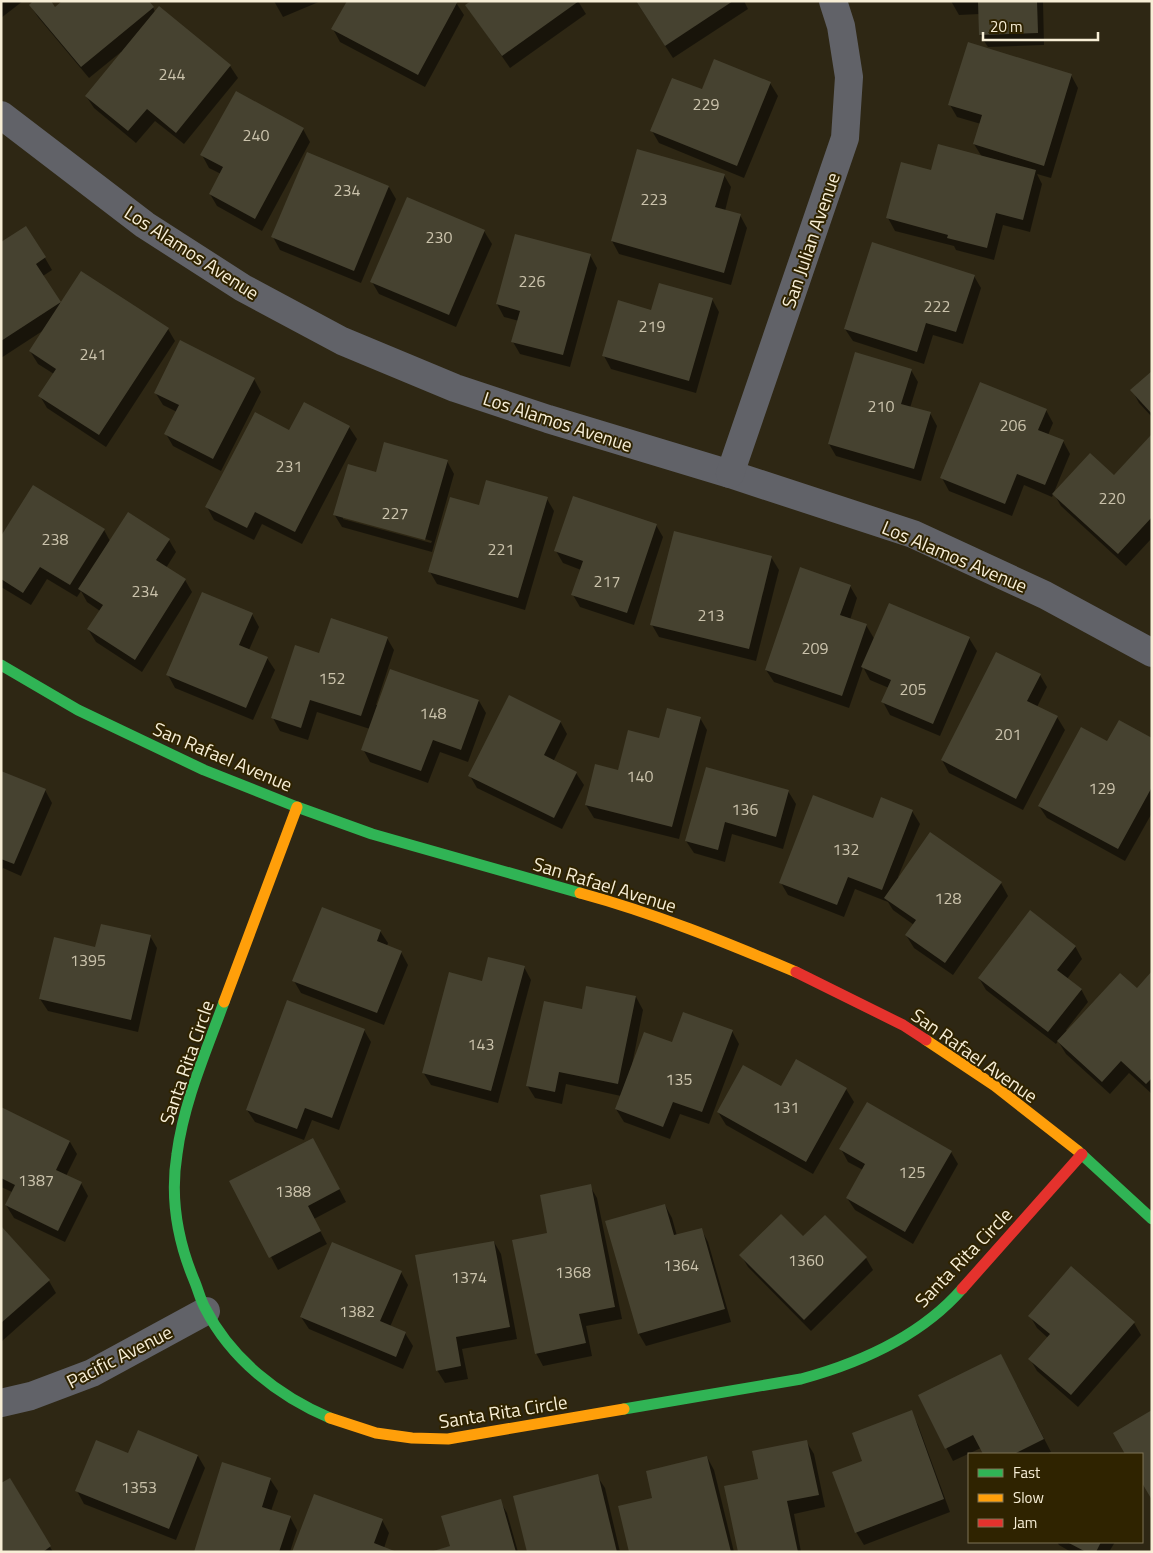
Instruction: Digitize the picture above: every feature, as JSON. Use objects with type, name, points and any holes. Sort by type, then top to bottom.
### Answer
[{"type":"street","name":"San Julian Avenue","points":[[730,474],[845,138],[849,77],[841,26],[833,1]]},
{"type":"street","name":"Los Alamos Avenue","points":[[1,115],[145,225],[243,288],[342,341],[455,388],[548,419],[730,474],[913,534],[1045,595],[1152,653]]},
{"type":"street","name":"San Rafael Avenue","points":[[1,665],[78,710],[204,770],[297,807],[372,834],[610,901],[713,937],[813,979],[903,1025],[996,1086],[1082,1154],[1152,1220]]},
{"type":"street","name":"Santa Rita Circle","points":[[297,807],[192,1088],[181,1124],[175,1160],[174,1197],[183,1251],[206,1311],[228,1343],[244,1362],[283,1396],[329,1420],[378,1434],[424,1440],[448,1439],[801,1379],[826,1372],[867,1357],[923,1324],[956,1296],[1082,1154]]},
{"type":"street","name":"Pacific Avenue","points":[[1,1403],[31,1396],[92,1373],[206,1311]]},
{"type":"building","points":[[33,1],[51,1],[55,7],[62,1],[149,1],[154,7],[81,67],[29,5]]},
{"type":"building","points":[[347,1],[458,1],[418,75],[331,29]]},
{"type":"building","points":[[471,1],[579,1],[502,56],[465,5]]},
{"type":"building","points":[[636,1],[733,1],[665,46]]},
{"type":"building","points":[[978,1],[1037,1],[1038,33],[979,35]]},
{"type":"building","points":[[159,6],[231,65],[176,133],[147,109],[128,131],[85,96]]},
{"type":"building","points":[[968,42],[1072,74],[1044,166],[973,144],[982,115],[948,105]]},
{"type":"building","points":[[714,59],[771,82],[737,166],[650,131],[672,78],[702,89]]},
{"type":"building","points":[[236,91],[304,128],[255,219],[209,194],[223,167],[200,155]]},
{"type":"building","points":[[938,144],[1036,170],[1023,220],[996,213],[987,248],[947,238],[948,235],[886,218],[901,162],[931,170]]},
{"type":"building","points":[[637,149],[725,174],[715,207],[741,214],[724,273],[611,241]]},
{"type":"building","points":[[307,152],[389,186],[354,271],[271,237]]},
{"type":"building","points":[[407,197],[485,230],[449,315],[370,282]]},
{"type":"building","points":[[26,226],[46,257],[36,264],[61,302],[1,341],[1,242]]},
{"type":"building","points":[[515,234],[591,254],[563,355],[511,342],[520,311],[496,304]]},
{"type":"building","points":[[872,242],[975,275],[956,332],[926,323],[917,352],[844,329]]},
{"type":"building","points":[[81,271],[169,328],[99,435],[38,396],[56,369],[29,351]]},
{"type":"building","points":[[659,283],[713,298],[689,381],[602,356],[618,300],[651,310]]},
{"type":"building","points":[[180,340],[255,378],[213,459],[164,434],[179,405],[154,393]]},
{"type":"building","points":[[855,352],[912,369],[901,404],[931,412],[914,469],[828,444]]},
{"type":"building","points":[[1152,371],[1152,414],[1130,390]]},
{"type":"building","points":[[980,382],[1047,409],[1038,430],[1064,440],[1045,485],[1017,474],[1005,504],[940,478]]},
{"type":"building","points":[[304,402],[350,426],[295,532],[255,512],[247,528],[205,507],[255,412],[289,430]]},
{"type":"building","points":[[1151,435],[1152,517],[1118,554],[1052,494],[1090,453],[1114,475]]},
{"type":"building","points":[[384,442],[448,460],[425,540],[333,515],[348,464],[376,472]]},
{"type":"building","points":[[486,480],[548,497],[518,598],[428,572],[450,497],[479,505]]},
{"type":"building","points":[[33,485],[105,529],[70,585],[40,567],[23,593],[1,579],[1,536]]},
{"type":"building","points":[[573,496],[657,524],[627,613],[571,595],[583,561],[554,551]]},
{"type":"building","points":[[128,512],[170,539],[156,560],[186,579],[135,660],[87,629],[103,605],[78,589]]},
{"type":"building","points":[[674,531],[772,556],[749,649],[650,625]]},
{"type":"building","points":[[800,567],[851,585],[840,615],[867,624],[842,696],[765,670]]},
{"type":"building","points":[[202,592],[253,613],[239,645],[268,657],[246,708],[166,675]]},
{"type":"building","points":[[889,603],[970,637],[933,724],[881,702],[891,680],[861,667]]},
{"type":"building","points":[[331,618],[388,637],[361,716],[310,700],[301,728],[271,718],[295,645],[319,653]]},
{"type":"building","points":[[996,652],[1041,674],[1027,701],[1058,716],[1016,799],[941,760]]},
{"type":"building","points":[[390,669],[479,700],[461,750],[433,740],[421,771],[361,750]]},
{"type":"building","points":[[509,695],[561,721],[544,755],[577,772],[554,818],[468,776]]},
{"type":"building","points":[[667,708],[701,717],[672,827],[585,805],[595,764],[618,770],[628,730],[659,738]]},
{"type":"building","points":[[1119,720],[1152,738],[1152,787],[1118,849],[1038,806],[1081,727],[1107,741]]},
{"type":"building","points":[[706,767],[789,790],[776,837],[725,822],[718,850],[685,841]]},
{"type":"building","points":[[1,771],[46,789],[14,864],[1,859]]},
{"type":"building","points":[[813,795],[873,818],[881,797],[913,810],[882,890],[848,877],[837,905],[779,883]]},
{"type":"building","points":[[930,832],[1002,882],[945,963],[905,935],[916,920],[884,898]]},
{"type":"building","points":[[322,907],[381,930],[377,941],[402,951],[377,1013],[292,981]]},
{"type":"building","points":[[1030,910],[1076,946],[1057,970],[1082,989],[1048,1032],[978,978]]},
{"type":"building","points":[[101,924],[151,935],[131,1020],[39,999],[54,937],[95,947]]},
{"type":"building","points":[[488,957],[525,966],[491,1091],[422,1073],[449,972],[482,981]]},
{"type":"building","points":[[1152,971],[1152,1078],[1146,1084],[1121,1061],[1102,1082],[1057,1041],[1120,973],[1137,988]]},
{"type":"building","points":[[586,986],[636,996],[618,1084],[559,1072],[555,1092],[526,1086],[544,1001],[582,1009]]},
{"type":"building","points":[[287,1000],[365,1029],[332,1118],[305,1108],[297,1129],[246,1110]]},
{"type":"building","points":[[683,1012],[733,1030],[702,1112],[673,1102],[663,1127],[615,1109],[644,1032],[672,1042]]},
{"type":"building","points":[[796,1059],[847,1088],[806,1162],[717,1112],[743,1065],[781,1086]]},
{"type":"building","points":[[867,1102],[952,1151],[905,1232],[846,1198],[865,1164],[839,1149]]},
{"type":"building","points":[[1,1107],[70,1141],[56,1170],[82,1182],[58,1231],[5,1205],[15,1185],[1,1178]]},
{"type":"building","points":[[313,1138],[340,1189],[308,1206],[321,1231],[269,1258],[229,1181]]},
{"type":"building","points":[[591,1184],[615,1307],[579,1314],[586,1343],[535,1354],[512,1240],[547,1233],[540,1195]]},
{"type":"building","points":[[665,1204],[674,1235],[702,1228],[725,1309],[638,1334],[605,1221]]},
{"type":"building","points":[[781,1214],[803,1236],[825,1215],[867,1257],[804,1320],[739,1255]]},
{"type":"building","points":[[1,1226],[50,1280],[1,1323]]},
{"type":"building","points":[[494,1241],[510,1327],[456,1337],[461,1366],[436,1371],[415,1255]]},
{"type":"building","points":[[332,1242],[402,1271],[380,1321],[406,1332],[396,1357],[300,1317]]},
{"type":"building","points":[[1071,1266],[1135,1322],[1071,1395],[1028,1359],[1050,1334],[1028,1316]]},
{"type":"building","points":[[1001,1354],[1044,1439],[1016,1453],[982,1453],[973,1435],[945,1449],[918,1395]]},
{"type":"building","points":[[912,1410],[944,1499],[855,1533],[832,1472],[862,1461],[852,1433]]},
{"type":"building","points":[[1152,1410],[1152,1500],[1143,1485],[1143,1453],[1124,1453],[1113,1433]]},
{"type":"building","points":[[138,1430],[198,1455],[169,1529],[75,1491],[96,1440],[128,1453]]},
{"type":"building","points":[[807,1440],[819,1495],[787,1501],[798,1552],[738,1552],[724,1486],[758,1479],[752,1451]]},
{"type":"building","points":[[707,1456],[731,1552],[629,1552],[618,1506],[652,1498],[646,1471]]},
{"type":"building","points":[[222,1462],[271,1478],[262,1507],[291,1516],[279,1552],[194,1552]]},
{"type":"building","points":[[598,1474],[617,1552],[527,1552],[513,1496]]},
{"type":"building","points":[[10,1478],[51,1546],[43,1552],[1,1552],[1,1483]]},
{"type":"building","points":[[314,1494],[383,1519],[374,1543],[397,1552],[292,1552]]},
{"type":"building","points":[[501,1499],[516,1552],[430,1552],[450,1546],[441,1516]]},
{"type":"building","points":[[1069,1543],[1100,1543],[1096,1552],[1086,1552]]},
{"type":"traffic: fast","points":[[1,665],[78,710],[204,770],[297,807],[372,834],[580,893]]},
{"type":"traffic: fast","points":[[224,1002],[190,1096],[180,1134],[174,1186],[176,1218],[183,1249],[203,1305],[228,1344],[274,1387],[292,1399],[330,1418]]},
{"type":"traffic: fast","points":[[1078,1151],[1152,1219]]},
{"type":"traffic: fast","points":[[624,1409],[801,1379],[845,1365],[888,1346],[909,1334],[946,1306],[962,1289]]},
{"type":"traffic: slow","points":[[224,1002],[297,807]]},
{"type":"traffic: slow","points":[[580,893],[662,919],[796,972]]},
{"type":"traffic: slow","points":[[926,1040],[995,1086],[1078,1151]]},
{"type":"traffic: slow","points":[[330,1418],[376,1433],[412,1438],[448,1439],[624,1409]]},
{"type":"traffic: jam","points":[[796,972],[903,1025],[926,1040]]},
{"type":"traffic: jam","points":[[962,1289],[1082,1154]]}]
